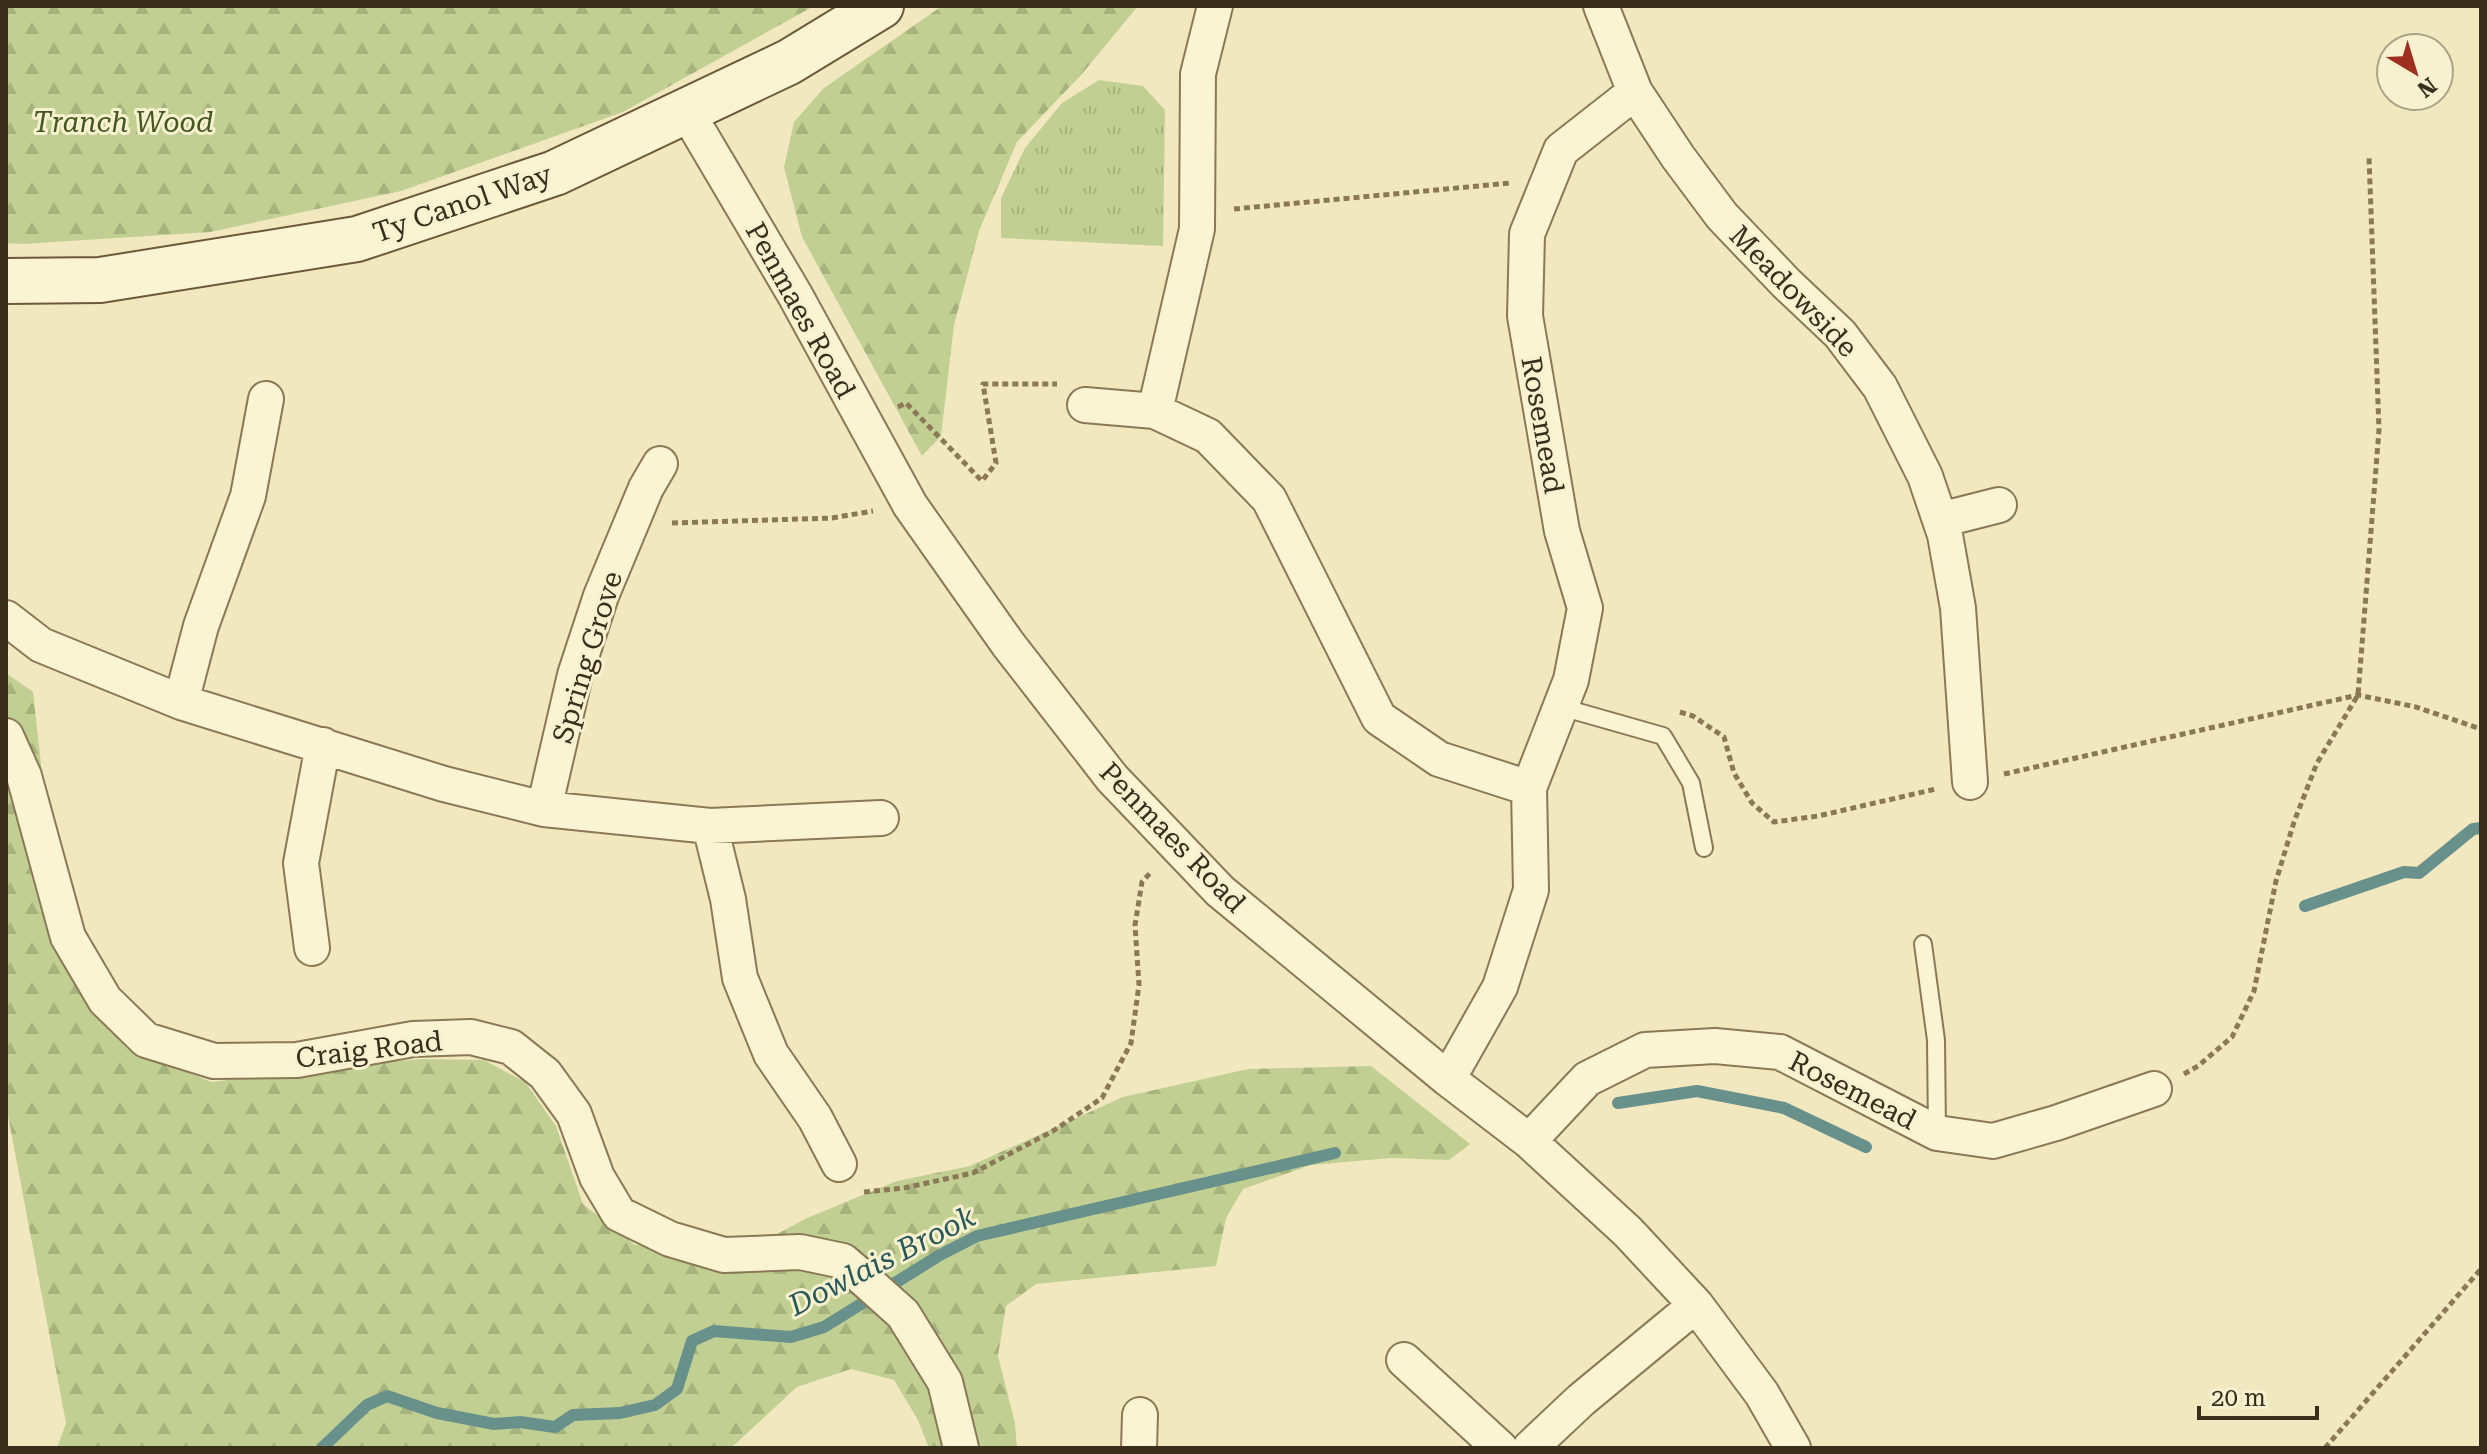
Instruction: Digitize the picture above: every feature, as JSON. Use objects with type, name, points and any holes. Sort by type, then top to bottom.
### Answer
[{"type":"street","name":"Ty Canol Way","points":[[6,281],[100,280],[357,239],[555,173],[789,62],[881,6]]},
{"type":"street","points":[[1155,411],[1197,229],[1198,74],[1215,6]]},
{"type":"street","name":"Meadowside","points":[[1601,6],[1635,92],[1678,157],[1722,216],[1840,334],[1880,387],[1925,476],[1940,520],[1958,608],[1970,782]]},
{"type":"street","name":"Rosemead","points":[[1448,1079],[1500,987],[1531,890],[1529,788],[1571,680],[1585,608],[1562,531],[1525,316],[1527,234],[1561,150],[1635,92]]},
{"type":"street","name":"Penmaes Road","points":[[687,112],[795,295],[910,505],[1008,644],[1112,778],[1220,891],[1448,1079],[1529,1141],[1628,1232],[1696,1305],[1762,1394],[1793,1448]]},
{"type":"street","points":[[181,702],[201,626],[248,496],[266,399]]},
{"type":"street","points":[[1095,406],[1155,411],[1208,436],[1269,499],[1379,718],[1439,759],[1529,788]]},
{"type":"street","name":"Spring Grove","points":[[544,809],[575,675],[601,596],[646,488],[660,464]]},
{"type":"street","points":[[1940,520],[1999,505]]},
{"type":"street","points":[[6,618],[41,645],[181,702],[444,784],[544,809],[710,826],[881,818]]},
{"type":"street","name":"Craig Road","points":[[6,736],[24,776],[68,937],[105,1000],[146,1040],[214,1061],[297,1060],[413,1039],[471,1037],[511,1047],[545,1074],[574,1114],[597,1177],[619,1214],[670,1239],[724,1255],[800,1252],[843,1261],[865,1280],[903,1314],[945,1382],[961,1448]]},
{"type":"street","points":[[312,948],[301,863],[323,745]]},
{"type":"street","points":[[710,826],[728,899],[740,978],[771,1054],[815,1118],[839,1164]]},
{"type":"street","name":"Rosemead","points":[[1529,1141],[1587,1079],[1645,1050],[1715,1046],[1780,1052],[1937,1133],[1993,1141],[2154,1089]]},
{"type":"street","points":[[1530,1448],[1581,1400],[1696,1305]]},
{"type":"street","points":[[1404,1360],[1500,1448]]},
{"type":"lane","points":[[1561,707],[1663,736],[1691,783],[1704,848]]},
{"type":"lane","points":[[1923,944],[1936,1040],[1937,1133]]},
{"type":"path","points":[[2154,1089],[2198,1066],[2232,1037],[2254,991],[2276,881],[2294,822],[2317,763],[2358,695],[2379,430],[2369,157]]},
{"type":"path","points":[[1197,213],[1549,179]]},
{"type":"path","points":[[866,425],[906,403],[982,481],[996,463],[983,384],[1078,383],[1095,406]]},
{"type":"path","points":[[632,525],[832,518],[910,505]]},
{"type":"path","points":[[1678,711],[1693,716],[1724,737],[1734,773],[1752,803],[1774,822],[1818,816],[2358,695],[2416,707],[2481,729]]},
{"type":"path","points":[[839,1164],[859,1193],[904,1188],[973,1173],[1053,1131],[1102,1098],[1131,1043],[1139,985],[1135,925],[1142,882],[1177,846]]},
{"type":"path","points":[[2325,1448],[2481,1269]]},
{"type":"green space","name":"Tranch Wood","points":[[6,6],[814,6],[623,112],[401,191],[210,232],[23,244],[6,243]]},
{"type":"green space","points":[[942,6],[1138,6],[1081,75],[1017,142],[979,231],[954,325],[941,436],[922,456],[802,237],[784,167],[794,122],[824,88]]},
{"type":"green space","points":[[1099,80],[1143,86],[1165,110],[1163,246],[1001,238],[1001,198],[1025,148],[1062,103]]},
{"type":"green space","points":[[6,673],[33,692],[42,773],[63,870],[89,939],[129,1007],[173,1067],[212,1082],[333,1066],[422,1059],[484,1060],[525,1082],[556,1126],[583,1204],[635,1245],[768,1239],[807,1218],[897,1181],[970,1166],[1123,1097],[1248,1069],[1371,1066],[1470,1144],[1449,1160],[1391,1158],[1311,1165],[1243,1189],[1226,1218],[1216,1266],[1036,1284],[1006,1306],[998,1356],[1015,1423],[1017,1448],[929,1448],[918,1420],[894,1380],[851,1369],[797,1387],[731,1448],[57,1448],[66,1423],[6,1105]]},
{"type":"waterway","name":"Dowlais Brook","points":[[2305,906],[2404,872],[2419,873],[2473,829],[2481,828]]},
{"type":"waterway","name":"Dowlais Brook","points":[[1618,1103],[1697,1091],[1784,1108],[1866,1147]]},
{"type":"waterway","name":"Dowlais Brook","points":[[322,1448],[367,1405],[387,1396],[437,1413],[494,1424],[520,1422],[555,1427],[573,1415],[620,1413],[655,1405],[677,1389],[692,1341],[714,1331],[791,1337],[824,1327],[940,1255],[977,1236],[1335,1153]]}]
